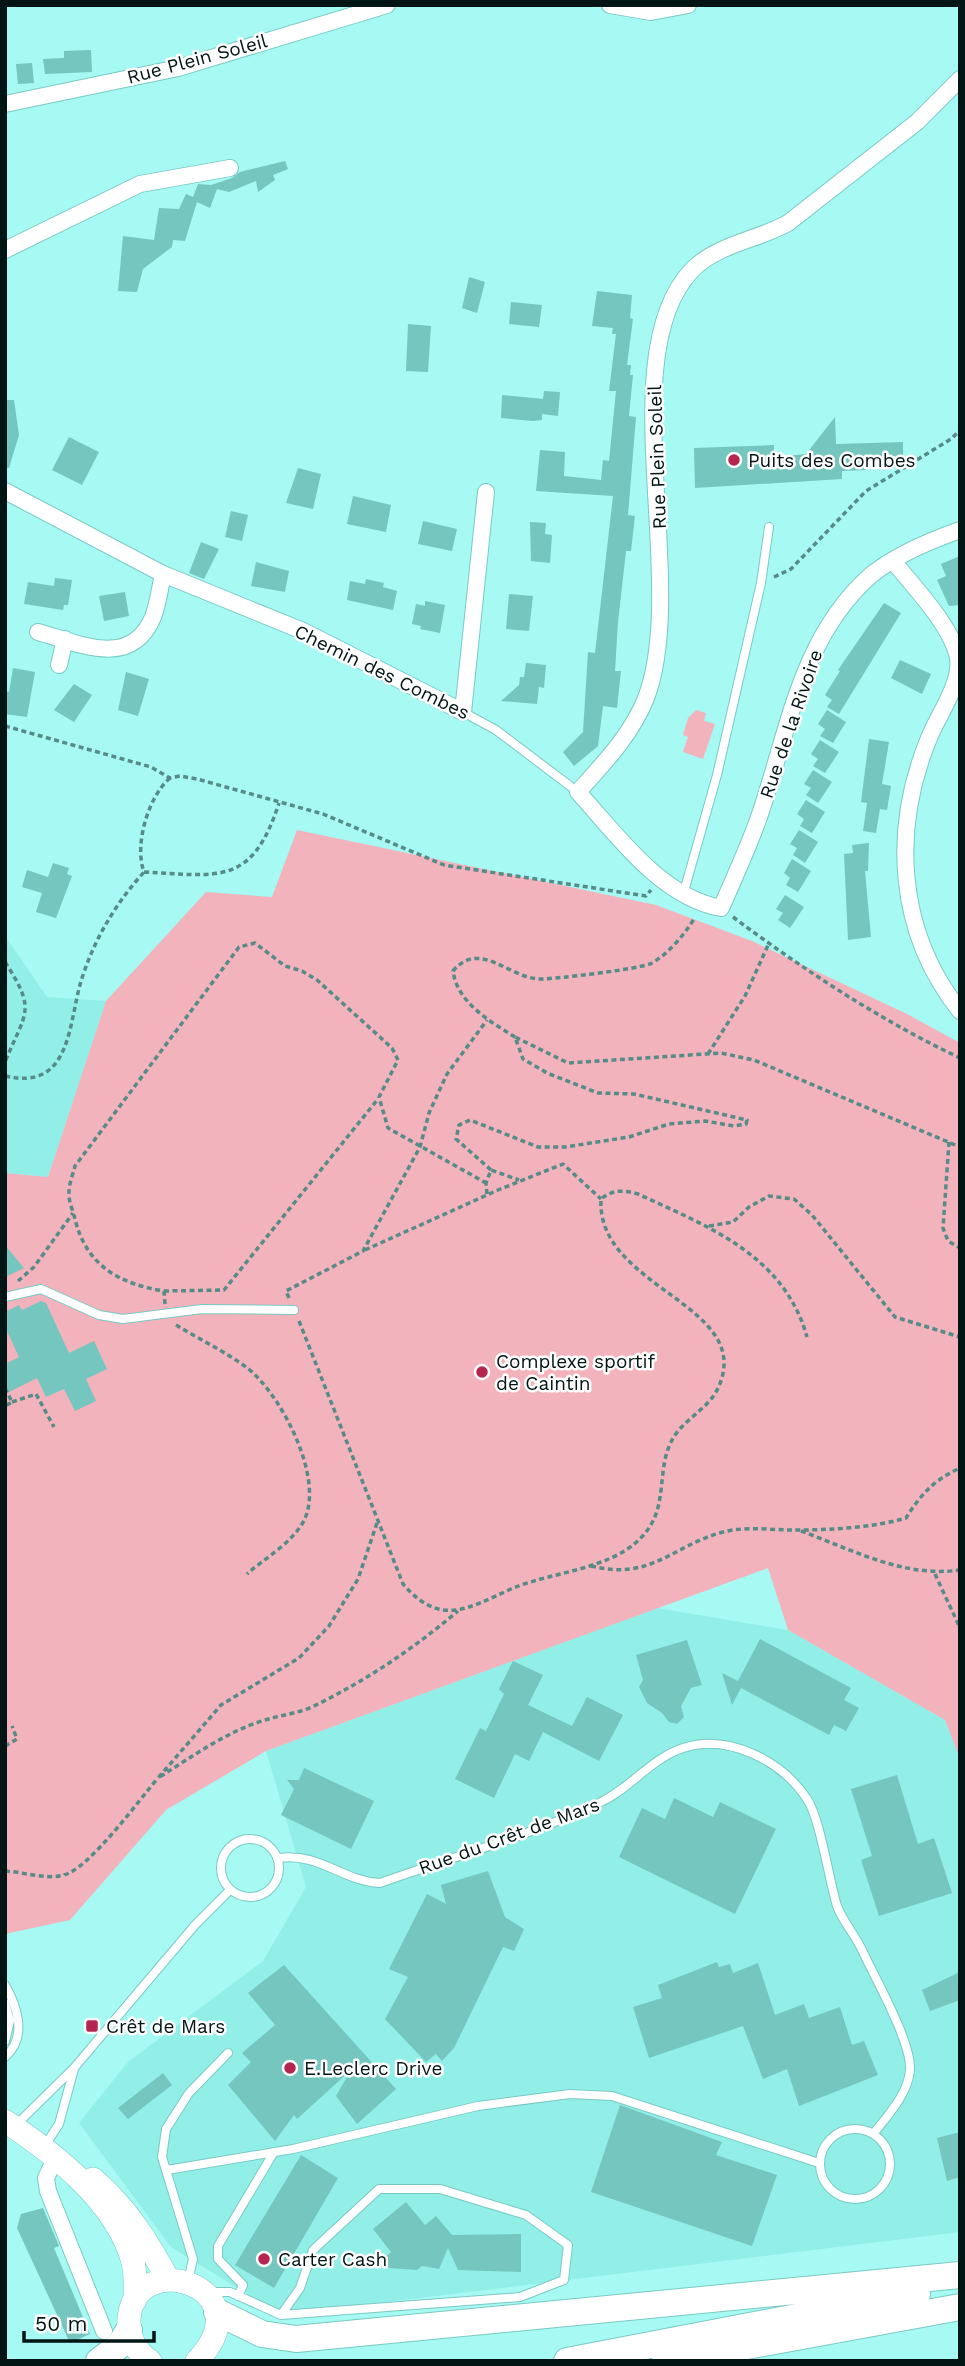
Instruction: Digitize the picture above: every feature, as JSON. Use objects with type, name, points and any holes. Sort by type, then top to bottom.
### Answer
[{"type":"highway","points":[[194,2291],[262,2334],[296,2339],[960,2275]]},
{"type":"highway","points":[[567,2361],[960,2286]]},
{"type":"highway","points":[[665,2361],[960,2307]]},
{"type":"highway","points":[[99,2361],[120,2345],[116,2331]]},
{"type":"highway","points":[[696,2361],[760,2344]]},
{"type":"main road","points":[[10,2124],[50,2152],[87,2173],[116,2198],[147,2239],[194,2291],[218,2330],[212,2345],[197,2361]]},
{"type":"main road","points":[[50,2152],[90,2189],[129,2250],[134,2266],[135,2300],[130,2315],[116,2331],[145,2359]]},
{"type":"main road","points":[[135,2300],[149,2286],[194,2291]]},
{"type":"street","name":"Rue Plein Soleil","points":[[5,104],[178,68],[387,5]]},
{"type":"street","points":[[610,5],[651,12],[688,5]]},
{"type":"street","name":"Rue Plein Soleil","points":[[578,792],[631,727],[646,698],[655,667],[660,611],[654,375],[667,312],[677,288],[694,268],[709,257],[769,234],[788,223],[917,122],[960,79]]},
{"type":"street","points":[[5,250],[140,184],[230,168]]},
{"type":"street","name":"Chemin des Combes","points":[[5,491],[163,574],[303,631],[463,712]]},
{"type":"street","points":[[463,712],[486,492]]},
{"type":"street","name":"Rue de la Rivoire","points":[[721,908],[758,819],[813,652],[848,599],[872,575],[893,561],[960,530]]},
{"type":"street","points":[[893,561],[945,629],[958,659],[957,677],[928,741],[915,782],[906,859],[912,923],[938,982],[960,1011]]},
{"type":"street","points":[[38,632],[113,651],[126,647],[148,627],[163,574]]},
{"type":"street","points":[[60,665],[65,639]]},
{"type":"street","name":"Chemin des Combes","points":[[578,792],[661,877],[683,895],[702,905],[721,908]]},
{"type":"street","points":[[50,2152],[46,2178],[48,2191],[116,2331]]},
{"type":"lane","points":[[683,895],[717,775],[761,583],[769,527]]},
{"type":"lane","name":"Chemin des Combes","points":[[463,712],[496,730],[578,792]]},
{"type":"lane","points":[[5,1297],[41,1289],[99,1315],[123,1318],[229,1308],[294,1310]]},
{"type":"lane","name":"Rue du Crêt de Mars","points":[[278,1858],[292,1856],[324,1862],[364,1882],[380,1883],[557,1821],[602,1802],[622,1791],[649,1766],[684,1748],[709,1745],[751,1751],[781,1768],[808,1800],[838,1909],[858,1941],[907,2048],[910,2070],[904,2089],[874,2133]]},
{"type":"lane","points":[[243,1839],[264,1842],[278,1858],[279,1870],[271,1890],[250,1898],[230,1890],[220,1871],[221,1861],[233,1844],[243,1839]]},
{"type":"lane","points":[[10,2124],[74,2067],[195,1925],[230,1890]]},
{"type":"lane","points":[[5,1985],[18,2008],[18,2032],[11,2052],[5,2057]]},
{"type":"lane","points":[[5,2004],[9,2021],[5,2041]]},
{"type":"lane","points":[[228,2053],[189,2093],[170,2122],[162,2157],[193,2259],[194,2291],[238,2295],[281,2315],[520,2297],[564,2280],[568,2245],[526,2215],[440,2189],[379,2189],[313,2250],[300,2288],[281,2315]]},
{"type":"lane","points":[[50,2152],[74,2067]]},
{"type":"lane","points":[[166,2170],[274,2152],[478,2106],[570,2094],[612,2096],[819,2163]]},
{"type":"lane","points":[[856,2128],[874,2133],[887,2147],[891,2165],[886,2183],[872,2196],[854,2200],[836,2195],[823,2181],[819,2163],[825,2145],[838,2132],[856,2128]]},
{"type":"lane","points":[[238,2295],[243,2285],[218,2259],[218,2246],[274,2152]]},
{"type":"path","points":[[761,583],[791,569],[866,491],[951,439],[960,430]]},
{"type":"path","points":[[5,726],[151,767],[170,778]]},
{"type":"path","points":[[144,872],[139,857],[141,841],[160,786],[170,778],[180,776],[323,814],[444,865],[646,896],[661,877]]},
{"type":"path","points":[[144,872],[202,876],[224,873],[252,859],[270,830],[279,803]]},
{"type":"path","points":[[5,1076],[24,1080],[38,1078],[56,1062],[72,1033],[82,979],[108,917],[144,872]]},
{"type":"path","points":[[702,905],[687,931],[650,965],[538,979],[477,956],[461,961],[453,971],[455,987],[487,1020],[568,1063],[708,1054],[754,1060],[960,1147]]},
{"type":"path","points":[[721,908],[769,943],[915,1037],[960,1058]]},
{"type":"path","points":[[255,943],[285,966],[302,971],[317,980],[392,1048],[398,1060],[379,1097],[224,1290],[183,1288],[164,1291],[139,1287],[110,1275],[89,1255],[73,1213],[68,1194],[75,1166],[239,947],[255,943]]},
{"type":"path","points":[[708,1054],[745,996],[769,943]]},
{"type":"path","points":[[5,962],[26,994],[26,1014],[5,1062]]},
{"type":"path","points":[[363,1251],[420,1147],[429,1113],[447,1074],[487,1020]]},
{"type":"path","points":[[515,1037],[523,1059],[547,1073],[598,1093],[634,1094],[747,1120],[746,1124],[734,1126],[705,1121],[669,1124],[629,1137],[565,1147],[538,1147],[470,1120],[459,1125],[456,1139],[491,1170],[521,1181]]},
{"type":"path","points":[[379,1097],[388,1128],[486,1183]]},
{"type":"path","points":[[949,1142],[943,1228],[948,1241],[960,1248]]},
{"type":"path","points":[[158,1778],[202,1751],[261,1721],[311,1707],[369,1677],[406,1654],[458,1611],[533,1580],[590,1566],[627,1550],[642,1537],[657,1508],[664,1459],[672,1439],[707,1405],[720,1385],[724,1366],[722,1348],[714,1330],[698,1313],[650,1282],[626,1258],[610,1236],[601,1215],[601,1199],[563,1164],[498,1189],[363,1251],[286,1291],[403,1584],[417,1600],[433,1609],[458,1611]]},
{"type":"path","points":[[487,1195],[486,1183],[491,1170]]},
{"type":"path","points":[[601,1199],[609,1193],[624,1190],[706,1226],[769,1269],[790,1295],[807,1338]]},
{"type":"path","points":[[706,1226],[733,1222],[749,1207],[769,1196],[794,1199],[813,1214],[895,1317],[960,1337]]},
{"type":"path","points":[[15,1283],[34,1267],[73,1213]]},
{"type":"path","points":[[164,1291],[166,1312],[173,1323],[247,1368],[280,1405],[309,1477],[310,1504],[304,1523],[288,1542],[247,1574]]},
{"type":"path","points":[[5,1388],[12,1402]]},
{"type":"path","points":[[5,1406],[36,1394],[54,1427]]},
{"type":"path","points":[[590,1566],[604,1569],[649,1567],[723,1532],[883,1524],[906,1518],[918,1498],[938,1478],[960,1468]]},
{"type":"path","points":[[5,1871],[45,1876],[66,1874],[99,1847],[221,1705],[299,1658],[329,1626],[358,1579],[377,1521]]},
{"type":"path","points":[[798,1530],[907,1570],[935,1574],[960,1570]]},
{"type":"path","points":[[935,1574],[960,1629]]},
{"type":"path","points":[[5,1746],[17,1739],[12,1726]]},
{"type":"shaded area","points":[[696,710],[706,713],[704,721],[715,724],[703,759],[683,752],[688,737],[683,735],[688,718]]},
{"type":"shaded area","name":"Complexe sportif de Caintin","points":[[297,830],[656,905],[752,941],[907,1014],[960,1043],[960,1759],[945,1720],[788,1630],[768,1568],[266,1751],[166,1810],[70,1920],[5,1934],[5,1173],[48,1177],[106,1001],[206,892],[272,897]]},
{"type":"shaded area","points":[[5,936],[47,997],[106,1001],[48,1177],[5,1173]]},
{"type":"shaded area","points":[[657,1608],[788,1630],[945,1720],[960,1759],[960,2232],[281,2315],[171,2247],[79,2123],[128,2062],[263,1961],[306,1887],[266,1751]]},
{"type":"building","points":[[91,50],[92,72],[45,74],[43,59],[64,58],[64,51]]},
{"type":"building","points":[[32,63],[34,83],[18,84],[16,64]]},
{"type":"building","points":[[285,161],[288,169],[273,175],[275,180],[258,192],[256,181],[229,192],[217,189],[210,208],[197,202],[185,241],[173,240],[172,247],[143,269],[137,292],[118,291],[123,236],[154,240],[159,208],[179,209],[186,194],[193,197],[198,184],[211,185],[232,178],[240,172]]},
{"type":"building","points":[[469,277],[485,282],[477,313],[462,308]]},
{"type":"building","points":[[597,291],[632,295],[630,318],[633,319],[627,365],[631,365],[630,375],[633,375],[629,416],[636,417],[628,515],[635,516],[631,551],[626,551],[618,622],[615,671],[621,671],[617,708],[603,706],[598,746],[574,766],[563,752],[583,732],[588,652],[595,653],[613,496],[536,491],[540,450],[565,452],[564,476],[601,480],[603,460],[609,461],[616,391],[609,391],[616,334],[612,334],[613,328],[592,326]]},
{"type":"building","points":[[511,302],[542,305],[539,327],[509,324]]},
{"type":"building","points":[[408,324],[431,326],[428,372],[406,371]]},
{"type":"building","points":[[544,391],[560,392],[558,416],[542,414],[542,420],[533,421],[501,418],[502,395],[543,399]]},
{"type":"building","points":[[5,400],[14,400],[19,435],[9,468],[5,468]]},
{"type":"building","name":"Puits des Combes","points":[[835,417],[836,444],[903,442],[903,456],[865,457],[866,470],[842,471],[842,479],[695,488],[694,448],[774,445],[774,457],[806,454]]},
{"type":"building","points":[[69,437],[99,452],[82,485],[52,470]]},
{"type":"building","points":[[298,468],[321,474],[313,509],[286,503]]},
{"type":"building","points":[[353,496],[391,505],[386,532],[347,524]]},
{"type":"building","points":[[231,511],[248,515],[242,541],[225,537]]},
{"type":"building","points":[[423,521],[457,529],[452,551],[418,544]]},
{"type":"building","points":[[530,522],[546,523],[545,534],[552,535],[550,563],[531,561]]},
{"type":"building","points":[[201,542],[219,549],[204,579],[189,573]]},
{"type":"building","points":[[960,556],[960,605],[949,606],[937,580],[946,576],[941,564]]},
{"type":"building","points":[[256,562],[289,571],[285,592],[251,586]]},
{"type":"building","points":[[55,578],[72,580],[68,605],[64,605],[63,610],[24,604],[28,582],[54,586]]},
{"type":"building","points":[[366,579],[384,583],[383,587],[397,591],[393,610],[347,600],[350,581],[365,584]]},
{"type":"building","points":[[125,592],[129,616],[104,621],[99,596]]},
{"type":"building","points":[[509,594],[533,596],[529,631],[506,629]]},
{"type":"building","points":[[425,601],[445,605],[440,633],[420,629],[421,626],[412,624],[416,604],[425,606]]},
{"type":"building","points":[[884,603],[901,613],[839,714],[827,707],[832,700],[825,695],[840,671],[838,670]]},
{"type":"building","points":[[900,660],[931,674],[922,694],[891,678]]},
{"type":"building","points":[[526,663],[546,665],[544,688],[539,687],[537,704],[501,701],[519,685],[520,677],[524,677]]},
{"type":"building","points":[[13,668],[35,672],[27,717],[5,714],[5,691],[9,692]]},
{"type":"building","points":[[126,672],[149,679],[138,716],[118,710]]},
{"type":"building","points":[[74,684],[92,695],[74,722],[54,710]]},
{"type":"building","points":[[827,710],[846,722],[833,743],[820,736],[825,729],[818,724]]},
{"type":"building","points":[[869,739],[889,742],[882,784],[891,786],[887,810],[880,809],[876,833],[863,831],[867,803],[861,802]]},
{"type":"building","points":[[820,740],[839,752],[825,773],[813,766],[818,759],[811,754]]},
{"type":"building","points":[[813,770],[832,782],[818,803],[806,795],[811,788],[804,784]]},
{"type":"building","points":[[806,800],[825,812],[812,833],[800,826],[804,819],[797,814]]},
{"type":"building","points":[[799,830],[818,842],[805,863],[793,855],[797,848],[790,844]]},
{"type":"building","points":[[869,843],[868,871],[865,871],[871,937],[848,940],[844,854],[853,853],[852,845]]},
{"type":"building","points":[[792,859],[811,871],[798,892],[786,885],[790,878],[784,873]]},
{"type":"building","points":[[53,863],[69,868],[67,874],[72,876],[56,918],[36,912],[42,893],[22,887],[27,870],[48,877]]},
{"type":"building","points":[[785,895],[804,907],[790,928],[778,920],[783,913],[776,909]]},
{"type":"building","points":[[5,1245],[24,1268],[5,1277]]},
{"type":"building","points":[[41,1301],[46,1303],[69,1353],[94,1341],[107,1369],[86,1379],[96,1401],[75,1411],[64,1389],[46,1397],[37,1378],[5,1394],[5,1364],[19,1357],[5,1327],[5,1312],[19,1305],[22,1310]]},
{"type":"building","points":[[760,1639],[851,1688],[844,1700],[859,1708],[846,1731],[834,1725],[829,1735],[741,1688],[732,1705],[722,1673],[738,1681]]},
{"type":"building","points":[[687,1640],[702,1685],[691,1688],[681,1706],[684,1717],[677,1724],[669,1722],[662,1713],[647,1703],[639,1687],[643,1680],[636,1655]]},
{"type":"building","points":[[513,1661],[543,1675],[528,1705],[572,1726],[587,1697],[623,1715],[599,1761],[543,1732],[529,1761],[515,1754],[494,1798],[455,1779],[480,1728],[486,1731],[504,1694],[499,1689]]},
{"type":"building","points":[[304,1768],[374,1801],[351,1849],[281,1815],[294,1789],[287,1780],[299,1780]]},
{"type":"building","points":[[897,1775],[918,1844],[934,1838],[952,1893],[879,1916],[861,1860],[872,1856],[851,1789]]},
{"type":"building","points":[[674,1798],[713,1817],[720,1802],[776,1829],[735,1914],[619,1857],[642,1808],[665,1819]]},
{"type":"building","points":[[488,1871],[505,1917],[524,1929],[514,1951],[503,1947],[454,2048],[442,2061],[436,2054],[426,2062],[385,2019],[408,1977],[389,1969],[427,1894],[446,1904],[441,1885]]},
{"type":"building","points":[[717,1962],[719,1967],[730,1964],[733,1973],[758,1963],[775,2015],[804,2004],[809,2018],[840,2007],[852,2045],[864,2041],[878,2075],[799,2106],[787,2069],[763,2079],[743,2026],[649,2058],[633,2007],[662,1998],[658,1985]]},
{"type":"building","points":[[284,1965],[396,2089],[357,2124],[336,2096],[351,2070],[297,2119],[294,2115],[275,2141],[228,2085],[251,2062],[242,2053],[275,2025],[248,1993]]},
{"type":"building","points":[[960,1972],[960,2000],[930,2011],[922,1990]]},
{"type":"building","points":[[163,2073],[172,2085],[128,2119],[118,2108]]},
{"type":"building","points":[[620,2105],[722,2142],[716,2155],[777,2175],[752,2246],[591,2192]]},
{"type":"building","points":[[960,2132],[960,2177],[947,2181],[937,2138]]},
{"type":"building","points":[[301,2155],[338,2178],[274,2288],[235,2265]]},
{"type":"building","points":[[406,2202],[425,2225],[436,2216],[452,2235],[521,2234],[521,2272],[458,2270],[448,2248],[439,2269],[422,2266],[417,2270],[389,2268],[382,2260],[391,2252],[373,2229]]},
{"type":"building","points":[[43,2208],[59,2246],[54,2248],[90,2334],[70,2343],[17,2228],[21,2214]]},
{"type":"place","name":"Puits des Combes","points":[[734,460]]},
{"type":"place","name":"Complexe sportif de Caintin","points":[[482,1372]]},
{"type":"place","name":"Crêt de Mars","points":[[92,2026]]},
{"type":"place","name":"E.Leclerc Drive","points":[[290,2068]]},
{"type":"place","name":"Carter Cash","points":[[264,2259]]}]
